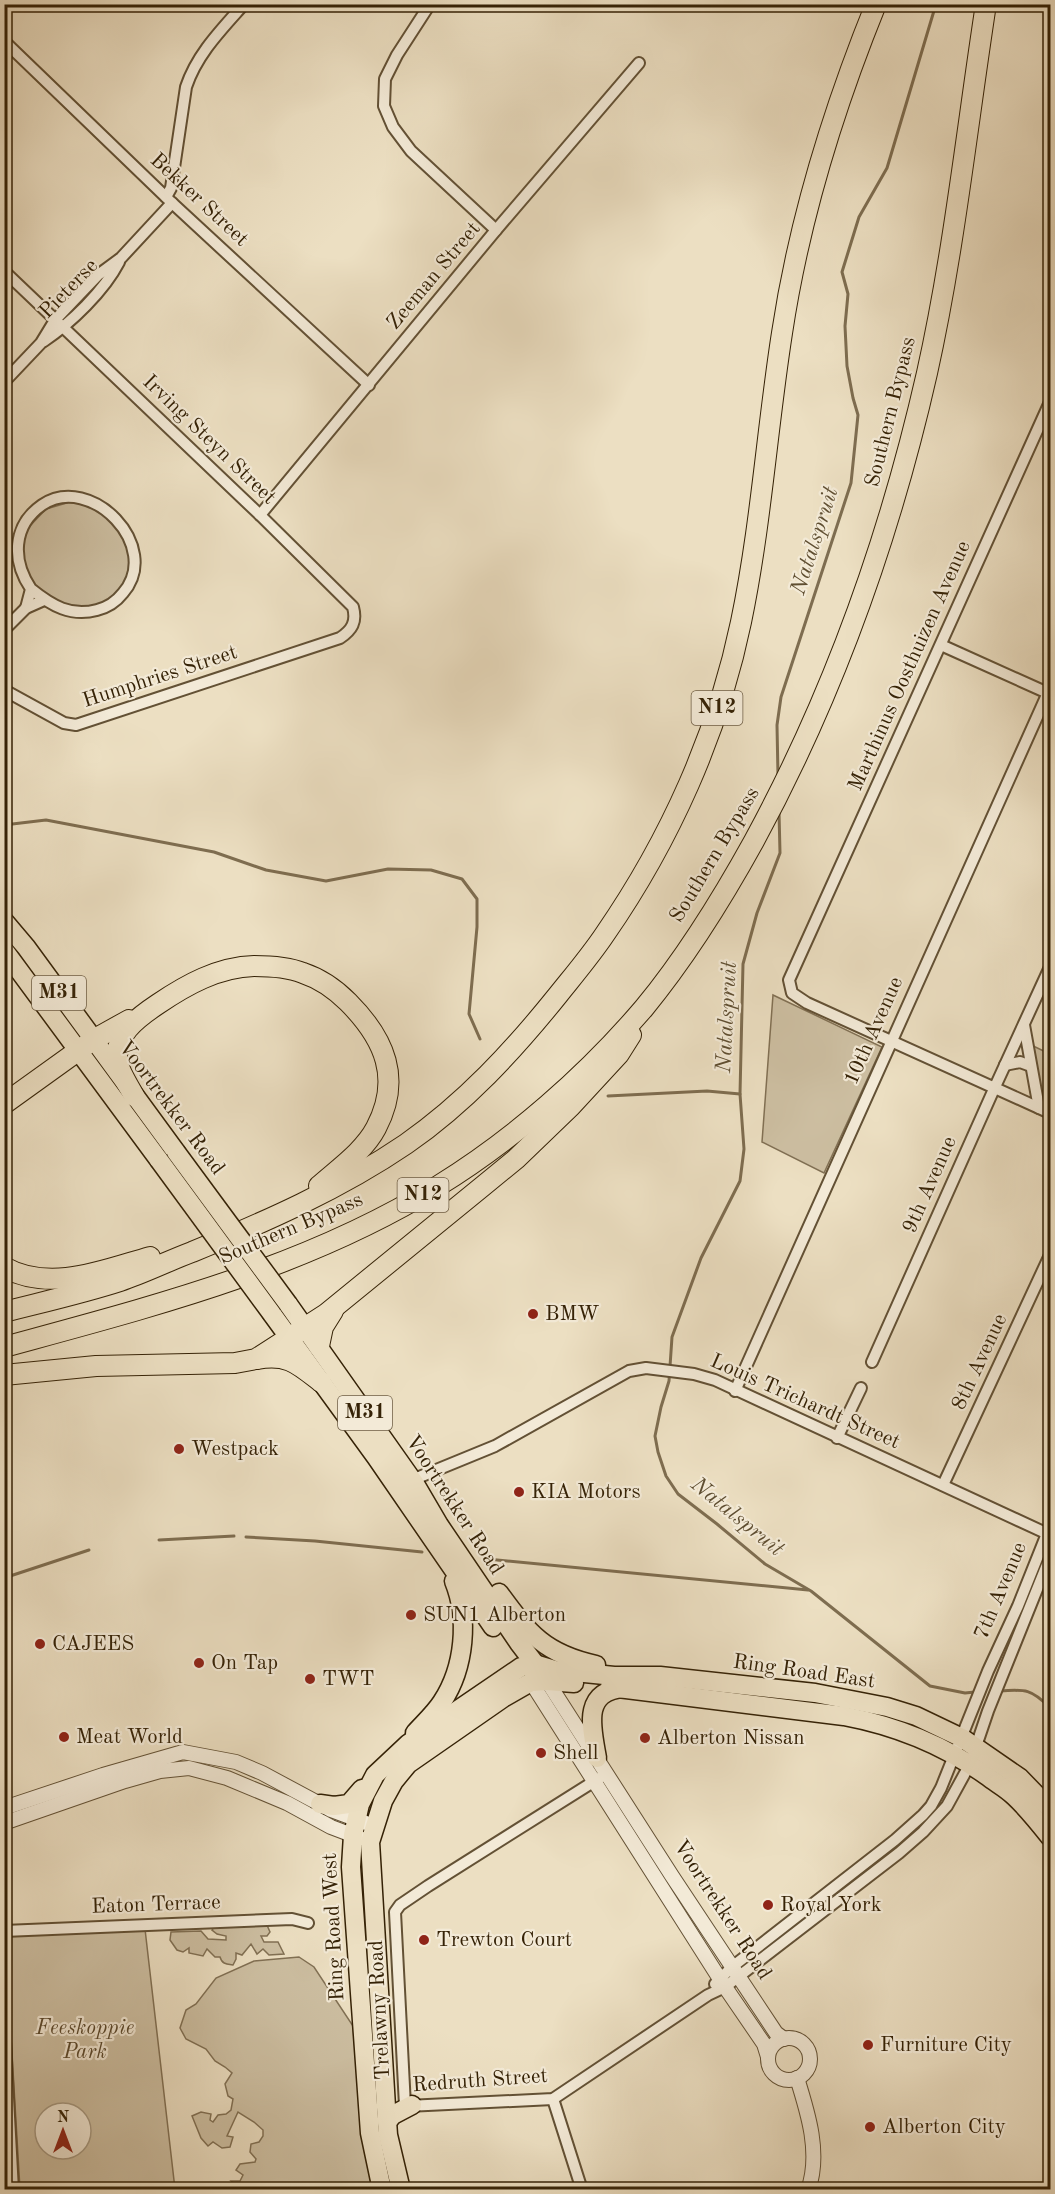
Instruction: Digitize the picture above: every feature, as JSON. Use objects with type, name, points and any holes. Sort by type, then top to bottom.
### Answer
[{"type":"highway","name":"Southern Bypass","points":[[4,1312],[120,1281],[248,1229],[364,1171],[406,1144],[458,1105],[502,1062],[604,936],[637,885],[686,793],[725,687],[753,564],[782,330],[805,221],[830,131],[856,53],[876,4]]},
{"type":"highway","name":"Southern Bypass","points":[[4,1347],[198,1293],[322,1247],[397,1210],[438,1187],[487,1154],[546,1106],[600,1055],[642,1010],[669,975],[733,879],[785,784],[817,714],[869,581],[893,505],[926,373],[947,272],[986,4]]},
{"type":"highway","points":[[4,1104],[85,1046],[180,990],[218,972],[254,966],[277,967],[302,972],[335,990],[367,1022],[385,1054],[389,1073],[384,1112],[375,1130],[362,1148],[299,1204]]},
{"type":"highway","points":[[256,1359],[298,1333],[338,1304],[508,1166],[571,1106],[619,1054],[669,975]]},
{"type":"highway","points":[[134,1096],[118,1066],[119,1040],[132,1024],[152,1008]]},
{"type":"highway","points":[[4,1267],[31,1278],[48,1280],[69,1277],[101,1271],[248,1229]]},
{"type":"highway","points":[[319,1346],[325,1322],[338,1304]]},
{"type":"highway","points":[[4,1375],[96,1366],[235,1363],[279,1357],[290,1360],[321,1382]]},
{"type":"main road","name":"Voortrekker Road","points":[[4,921],[26,947],[85,1046],[159,1160],[272,1314],[319,1346],[478,1573],[519,1643],[528,1666]]},
{"type":"main road","name":"Voortrekker Road","points":[[4,950],[85,1046],[134,1096],[288,1304],[298,1333],[321,1382],[451,1567],[539,1682]]},
{"type":"main road","points":[[395,1754],[441,1703],[455,1675],[463,1635],[463,1621],[460,1599],[451,1567]]},
{"type":"main road","points":[[478,1573],[524,1627],[547,1647],[578,1661],[660,1676]]},
{"type":"main road","name":"Ring Road East","points":[[528,1666],[614,1676],[660,1676],[852,1699],[916,1716],[966,1751],[1013,1795],[1050,1837]]},
{"type":"main road","name":"Ring Road West","points":[[401,2190],[381,2113],[351,1867],[354,1827],[360,1804],[375,1775],[395,1754],[528,1666]]},
{"type":"main road","name":"Ring Road East","points":[[539,1682],[628,1688],[873,1722],[966,1751],[1020,1778],[1050,1809]]},
{"type":"main road","name":"Ring Road West","points":[[382,2190],[370,2133],[381,2113],[373,1834],[378,1814],[394,1781],[408,1764],[503,1698],[539,1682]]},
{"type":"main road","points":[[599,1771],[591,1721],[592,1712],[597,1700],[606,1692],[628,1688]]},
{"type":"main road","points":[[320,1804],[334,1806],[348,1804],[375,1775]]},
{"type":"main road","points":[[381,2113],[393,2115],[408,2106]]},
{"type":"street","points":[[169,200],[186,87],[191,72],[214,38],[244,4]]},
{"type":"street","points":[[430,4],[385,79],[384,106],[393,127],[411,151],[496,230]]},
{"type":"street","name":"Bekker Street","points":[[4,41],[169,200],[369,385]]},
{"type":"street","name":"Zeeman Street","points":[[260,515],[496,230],[639,63]]},
{"type":"street","name":"Pieterse","points":[[4,382],[59,324],[98,275],[121,258],[169,200]]},
{"type":"street","name":"Irving Steyn Street","points":[[4,271],[353,607],[355,614],[352,628],[333,641]]},
{"type":"street","name":"Marthinus Oosthuizen Avenue","points":[[891,1040],[807,1003],[792,993],[789,980],[1050,402]]},
{"type":"street","points":[[68,496],[83,497],[96,503],[122,526],[134,548],[135,562],[128,588],[114,604],[85,614],[68,612],[44,600],[31,589],[23,577],[17,555],[18,539],[32,514],[55,499],[68,496]]},
{"type":"street","points":[[26,608],[31,589]]},
{"type":"street","points":[[4,630],[26,608],[44,600]]},
{"type":"street","name":"Humphries Street","points":[[4,690],[64,723],[76,725],[333,641]]},
{"type":"street","points":[[941,645],[1050,692]]},
{"type":"street","name":"10th Avenue","points":[[735,1391],[891,1040],[1050,692]]},
{"type":"street","name":"9th Avenue","points":[[872,1362],[1050,967]]},
{"type":"street","points":[[1024,1024],[1039,1108]]},
{"type":"street","points":[[891,1040],[1050,1113]]},
{"type":"street","points":[[1005,1065],[1020,1062],[1031,1066]]},
{"type":"street","name":"8th Avenue","points":[[944,1485],[1050,1255]]},
{"type":"street","name":"Louis Trichardt Street","points":[[414,1482],[537,1424],[623,1374],[646,1368],[694,1374],[715,1380],[837,1438],[1049,1532]]},
{"type":"street","points":[[837,1438],[861,1388]]},
{"type":"street","name":"7th Avenue","points":[[966,1751],[974,1707],[1049,1532]]},
{"type":"street","name":"7th Avenue","points":[[966,1751],[988,1711],[1050,1557]]},
{"type":"street","points":[[1038,1589],[1050,1574]]},
{"type":"street","name":"Voortrekker Road","points":[[539,1682],[776,2032],[784,2039]]},
{"type":"street","name":"Voortrekker Road","points":[[539,1682],[599,1771],[660,1885],[764,2044],[768,2057]]},
{"type":"street","points":[[735,1972],[885,1864],[923,1832],[953,1798],[966,1751]]},
{"type":"street","points":[[735,1972],[914,1825],[937,1796],[966,1751]]},
{"type":"street","points":[[4,1808],[115,1771],[183,1752],[236,1762],[262,1773],[343,1816],[354,1827]]},
{"type":"street","points":[[4,1823],[125,1781],[160,1771],[189,1768],[228,1778],[287,1803],[331,1827],[354,1827],[373,1834]]},
{"type":"street","name":"Trelawny Road","points":[[408,2106],[395,1912],[400,1905],[599,1771]]},
{"type":"street","points":[[660,1885],[672,1876]]},
{"type":"street","name":"Eaton Terrace","points":[[4,1931],[292,1919],[308,1923]]},
{"type":"street","name":"Redruth Street","points":[[408,2106],[553,2098],[708,1995],[735,1972]]},
{"type":"street","points":[[4,2024],[13,2190]]},
{"type":"street","points":[[768,2057],[770,2049],[776,2042],[784,2039]]},
{"type":"street","name":"M31","points":[[768,2057],[773,2073],[780,2078],[789,2080],[804,2073],[808,2066],[807,2049],[801,2042],[784,2039]]},
{"type":"street","points":[[797,2078],[815,2155],[808,2190]]},
{"type":"street","points":[[553,2098],[582,2190]]},
{"type":"green space","points":[[70,502],[87,504],[104,515],[123,535],[132,555],[130,576],[112,600],[85,610],[58,603],[37,588],[29,579],[22,558],[23,542],[28,528],[46,509]]},
{"type":"green space","points":[[773,995],[882,1047],[824,1173],[762,1142]]},
{"type":"green space","points":[[1029,1044],[1050,1054],[1050,1106],[1040,1101]]},
{"type":"green space","points":[[266,1923],[270,1932],[267,1936],[261,1936],[264,1942],[278,1942],[284,1954],[269,1955],[263,1949],[257,1954],[251,1944],[242,1955],[236,1953],[233,1965],[226,1964],[207,1949],[203,1956],[189,1953],[189,1948],[183,1952],[177,1950],[170,1940],[171,1932],[201,1931],[208,1939],[226,1940],[226,1936],[212,1930],[215,1926]]},
{"type":"green space","name":"Feeskoppie Park","points":[[145,1929],[175,2189],[20,2189],[5,1935]]},
{"type":"green space","points":[[299,1957],[314,1967],[353,2026],[361,2127],[374,2189],[238,2189],[231,2181],[240,2181],[243,2175],[236,2170],[240,2164],[255,2162],[256,2159],[250,2152],[251,2144],[259,2142],[263,2136],[263,2130],[238,2112],[227,2136],[233,2137],[230,2147],[222,2148],[213,2142],[208,2146],[201,2138],[192,2116],[201,2112],[211,2114],[210,2120],[213,2122],[218,2115],[226,2114],[231,2110],[233,2099],[228,2096],[225,2084],[232,2073],[215,2061],[206,2049],[186,2039],[180,2028],[186,2010],[196,2004],[216,1978],[254,1961]]},
{"type":"waterway","name":"Natalspruit","points":[[778,776],[777,725],[781,697],[851,483],[858,415],[847,366],[845,326],[848,294],[842,272],[859,217],[887,168],[936,4]]},
{"type":"waterway","name":"Natalspruit","points":[[779,812],[780,853],[757,913],[743,964],[740,1094],[744,1149],[740,1181],[701,1258],[672,1337],[669,1381],[655,1436],[658,1452],[666,1476],[678,1494],[765,1564],[811,1591],[930,1686],[965,1693],[975,1692]]},
{"type":"waterway","points":[[4,825],[46,820],[214,852],[266,870],[326,881],[388,869],[431,870],[462,879],[477,899],[477,927],[469,1014],[480,1039]]},
{"type":"waterway","points":[[608,1096],[707,1091],[740,1094]]},
{"type":"waterway","points":[[159,1540],[234,1536]]},
{"type":"waterway","points":[[246,1537],[315,1541],[422,1552]]},
{"type":"waterway","points":[[4,1578],[89,1550]]},
{"type":"waterway","points":[[487,1559],[808,1590]]},
{"type":"waterway","name":"Natalspruit","points":[[1000,1691],[1028,1692],[1038,1697],[1050,1708]]},
{"type":"place","name":"BMW","points":[[533,1314]]},
{"type":"place","name":"Westpack","points":[[179,1449]]},
{"type":"place","name":"KIA Motors","points":[[519,1492]]},
{"type":"place","name":"SUN1 Alberton","points":[[411,1615]]},
{"type":"place","name":"CAJEES","points":[[40,1644]]},
{"type":"place","name":"On Tap","points":[[199,1663]]},
{"type":"place","name":"TWT","points":[[310,1679]]},
{"type":"place","name":"Meat World","points":[[64,1737]]},
{"type":"place","name":"Alberton Nissan","points":[[645,1738]]},
{"type":"place","name":"Shell","points":[[541,1753]]},
{"type":"place","name":"Royal York","points":[[768,1905]]},
{"type":"place","name":"Trewton Court","points":[[424,1940]]},
{"type":"place","name":"Furniture City","points":[[868,2045]]},
{"type":"place","name":"Alberton City","points":[[870,2127]]}]
